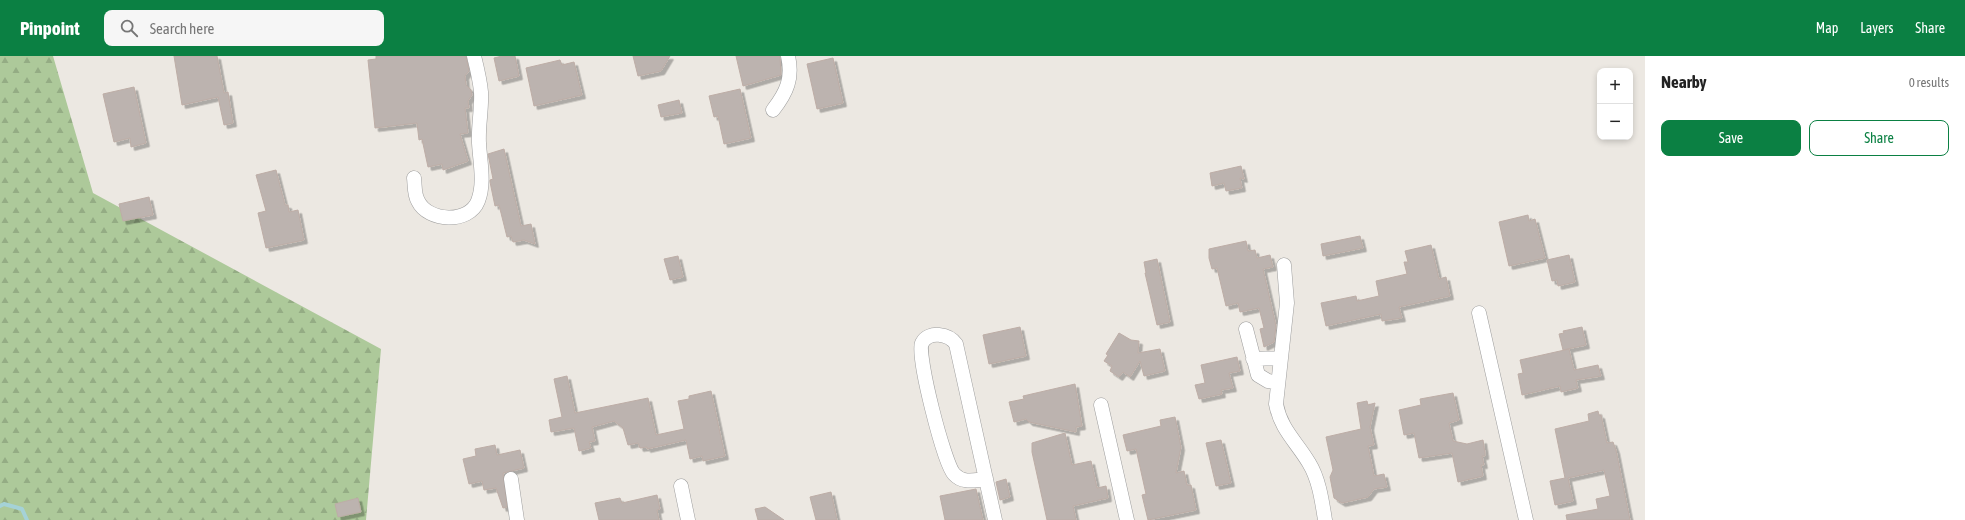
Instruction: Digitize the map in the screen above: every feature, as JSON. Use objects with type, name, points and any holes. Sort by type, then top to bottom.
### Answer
[{"type":"street","points":[[414,178],[418,201],[423,209],[432,216],[446,218],[462,215],[472,210],[478,202],[482,189],[479,137],[481,92],[474,56]]},
{"type":"street","points":[[773,110],[783,97],[791,77],[788,56]]},
{"type":"street","points":[[1284,265],[1287,303],[1277,382],[1276,404],[1278,418],[1285,431],[1310,464],[1321,494],[1325,520]]},
{"type":"street","points":[[1479,313],[1526,520]]},
{"type":"street","points":[[1246,330],[1258,375],[1262,378],[1277,382]]},
{"type":"street","points":[[986,479],[967,481],[961,480],[954,474],[945,457],[921,348],[926,339],[935,335],[946,335],[956,344],[986,479],[995,520]]},
{"type":"street","points":[[1253,359],[1281,358]]},
{"type":"street","points":[[1101,405],[1127,520]]},
{"type":"street","points":[[511,479],[517,520]]},
{"type":"street","points":[[681,486],[688,520]]},
{"type":"green space","points":[[0,56],[53,56],[93,193],[381,349],[366,520],[0,520]]},
{"type":"building","points":[[174,56],[217,56],[224,93],[228,92],[233,123],[224,125],[218,97],[182,105]]},
{"type":"building","points":[[376,56],[466,56],[469,71],[465,76],[466,85],[471,90],[472,95],[468,101],[469,108],[465,108],[468,133],[460,134],[468,161],[443,170],[442,164],[428,167],[422,139],[419,140],[417,123],[375,128],[368,60],[376,59]]},
{"type":"building","points":[[502,56],[515,56],[519,76],[499,81],[494,58]]},
{"type":"building","points":[[633,56],[670,56],[661,71],[638,76]]},
{"type":"building","points":[[736,56],[780,56],[781,75],[743,86]]},
{"type":"building","points":[[833,58],[843,103],[817,109],[807,64]]},
{"type":"building","points":[[560,60],[562,65],[574,62],[582,95],[534,106],[526,68]]},
{"type":"building","points":[[134,87],[146,143],[131,147],[130,138],[114,142],[103,94]]},
{"type":"building","points":[[740,89],[751,138],[724,144],[718,116],[714,117],[709,96]]},
{"type":"building","points":[[679,100],[682,113],[661,117],[658,105]]},
{"type":"building","points":[[504,149],[521,226],[531,224],[535,244],[524,240],[513,242],[511,236],[507,237],[499,205],[495,206],[490,182],[490,180],[493,179],[488,154]]},
{"type":"building","points":[[1241,166],[1244,179],[1240,178],[1242,188],[1226,191],[1224,183],[1212,186],[1210,173]]},
{"type":"building","points":[[276,170],[285,205],[288,205],[289,212],[298,210],[304,240],[266,248],[258,213],[266,211],[256,175]]},
{"type":"building","points":[[149,197],[153,215],[123,221],[119,204]]},
{"type":"building","points":[[1528,215],[1529,221],[1535,219],[1545,258],[1509,266],[1499,222]]},
{"type":"building","points":[[1360,236],[1363,248],[1323,256],[1321,244]]},
{"type":"building","points":[[1246,241],[1248,251],[1255,250],[1257,258],[1270,255],[1273,267],[1263,269],[1276,326],[1274,342],[1264,347],[1260,329],[1264,328],[1259,308],[1240,312],[1238,303],[1226,306],[1217,268],[1212,269],[1209,258],[1209,249]]},
{"type":"building","points":[[1431,245],[1439,279],[1446,277],[1450,296],[1399,307],[1402,318],[1382,321],[1381,314],[1326,326],[1321,303],[1356,296],[1357,301],[1379,296],[1376,281],[1407,274],[1404,262],[1408,262],[1405,251]]},
{"type":"building","points":[[1569,255],[1575,282],[1558,286],[1557,280],[1552,281],[1547,260]]},
{"type":"building","points":[[678,256],[683,277],[670,280],[664,259]]},
{"type":"building","points":[[1157,259],[1170,322],[1157,325],[1145,273],[1144,262]]},
{"type":"building","points":[[1020,327],[1026,356],[989,364],[983,335]]},
{"type":"building","points":[[1582,327],[1586,345],[1563,350],[1559,334],[1564,333],[1563,331]]},
{"type":"building","points":[[1119,333],[1131,340],[1139,341],[1138,353],[1160,349],[1165,371],[1144,376],[1140,361],[1130,377],[1123,372],[1119,377],[1110,371],[1112,366],[1104,361],[1108,355],[1106,354]]},
{"type":"building","points":[[1569,349],[1574,370],[1598,365],[1601,376],[1576,380],[1578,388],[1561,392],[1560,386],[1522,395],[1518,374],[1523,373],[1520,360]]},
{"type":"building","points":[[1237,357],[1240,371],[1229,373],[1233,388],[1221,390],[1222,394],[1199,399],[1195,385],[1205,383],[1201,365]]},
{"type":"building","points":[[567,376],[575,413],[648,398],[656,435],[684,429],[678,401],[689,399],[689,396],[711,391],[725,456],[703,461],[702,456],[690,459],[686,440],[647,449],[647,447],[640,448],[638,443],[628,445],[623,428],[614,421],[592,427],[595,441],[589,442],[591,448],[579,451],[574,428],[551,432],[549,420],[562,417],[554,379]]},
{"type":"building","points":[[1075,384],[1082,426],[1076,427],[1076,432],[1029,422],[1026,419],[1014,422],[1009,402],[1024,399],[1023,396]]},
{"type":"building","points":[[1453,393],[1459,420],[1449,423],[1453,441],[1467,444],[1483,440],[1485,453],[1485,456],[1482,456],[1484,465],[1481,465],[1483,476],[1458,482],[1452,453],[1419,458],[1414,433],[1404,435],[1399,410],[1421,405],[1420,399]]},
{"type":"building","points":[[1367,401],[1368,405],[1375,403],[1370,427],[1374,445],[1368,446],[1374,476],[1384,474],[1387,487],[1374,489],[1368,497],[1342,503],[1334,498],[1330,477],[1333,470],[1326,437],[1361,429],[1357,403]]},
{"type":"building","points":[[1598,411],[1599,415],[1601,415],[1607,443],[1613,442],[1616,450],[1630,520],[1567,520],[1566,515],[1598,509],[1596,499],[1610,496],[1604,470],[1568,478],[1573,501],[1555,505],[1550,481],[1565,478],[1555,429],[1589,421],[1588,414]]},
{"type":"building","points":[[1175,417],[1181,447],[1176,473],[1184,471],[1187,485],[1191,485],[1196,510],[1148,520],[1142,495],[1146,494],[1136,449],[1127,451],[1123,435],[1161,426],[1160,420]]},
{"type":"building","points":[[1065,433],[1072,465],[1091,461],[1097,488],[1106,486],[1108,498],[1073,506],[1076,520],[1047,520],[1032,452],[1032,443]]},
{"type":"building","points":[[1221,440],[1231,483],[1216,486],[1206,443]]},
{"type":"building","points":[[495,445],[497,455],[520,450],[524,468],[503,473],[507,507],[503,508],[496,488],[484,490],[482,481],[469,484],[463,459],[476,456],[475,449]]},
{"type":"building","points":[[1006,479],[1010,497],[1000,500],[996,482]]},
{"type":"building","points":[[976,489],[983,520],[945,520],[940,496]]},
{"type":"building","points":[[831,492],[837,520],[816,520],[810,497]]},
{"type":"building","points":[[657,495],[660,509],[657,510],[659,520],[599,520],[595,503],[620,498],[622,503]]},
{"type":"building","points":[[358,498],[361,512],[338,517],[335,504]]},
{"type":"building","points":[[765,507],[784,520],[758,520],[755,509]]},
{"type":"waterway","points":[[0,506],[4,504],[22,509],[27,520]]}]
